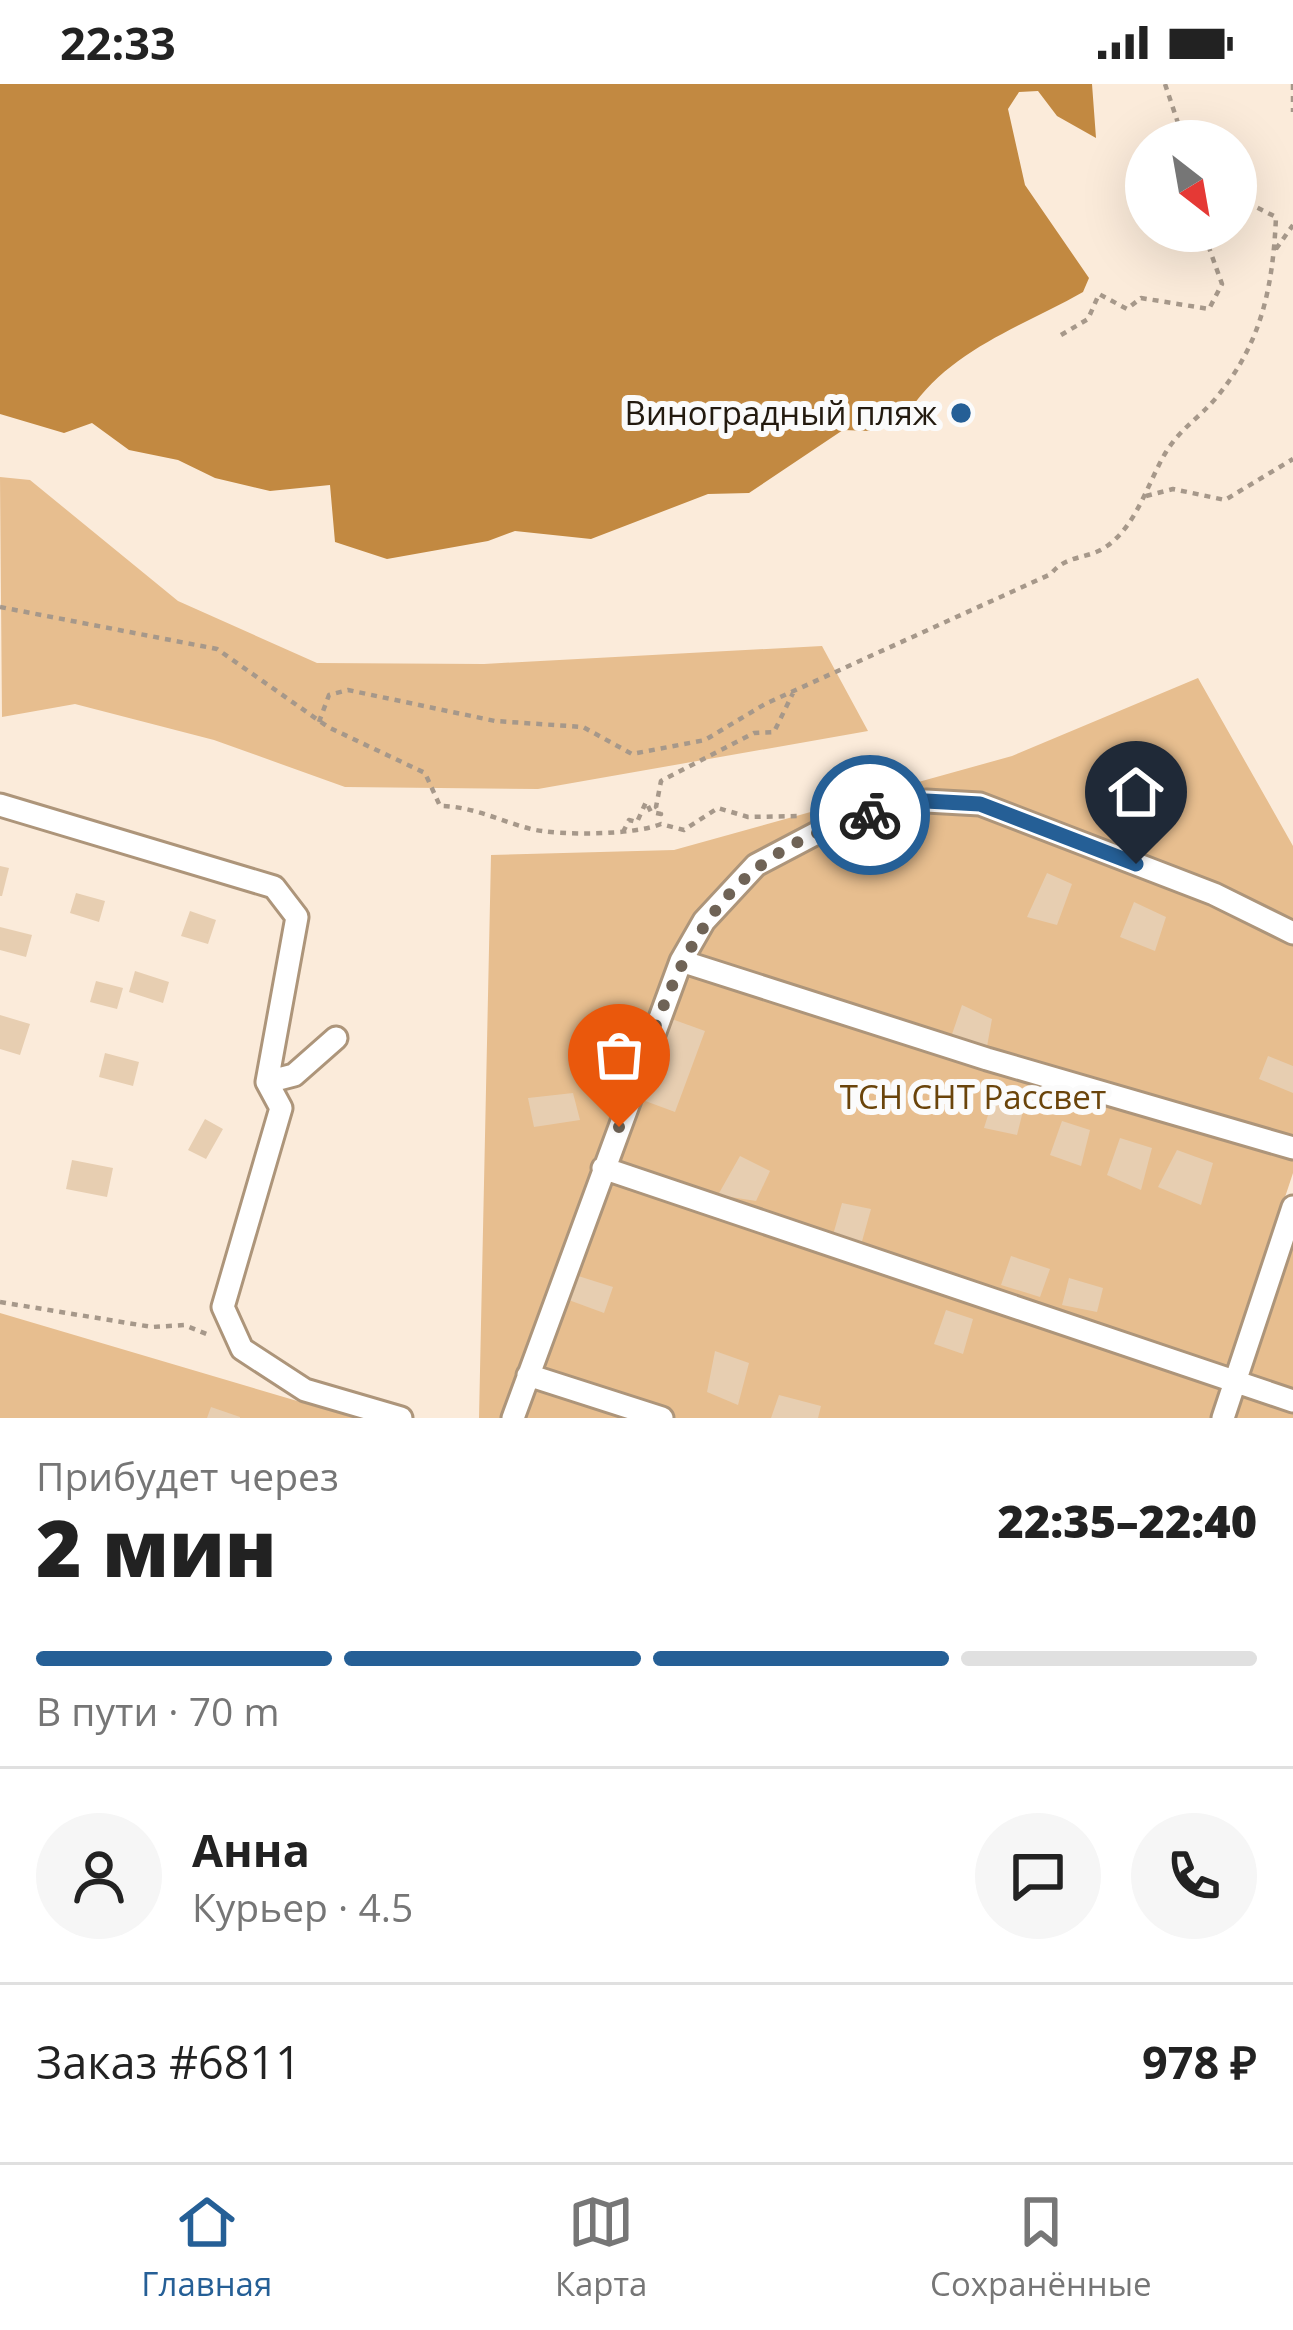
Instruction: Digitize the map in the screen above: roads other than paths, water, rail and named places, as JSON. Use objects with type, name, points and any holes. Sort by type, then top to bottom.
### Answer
[{"type":"street","points":[[513,1418],[681,961],[704,921],[756,865],[820,831],[926,801],[980,804],[1214,894],[1293,933]]},
{"type":"street","points":[[0,805],[274,886],[297,917],[267,1082],[281,1108],[223,1307],[242,1348],[305,1390],[401,1418]]},
{"type":"street","points":[[681,961],[987,1059],[1293,1148]]},
{"type":"street","points":[[267,1082],[294,1075],[336,1038]]},
{"type":"street","points":[[603,1168],[1293,1401]]},
{"type":"street","points":[[1223,1418],[1293,1207]]},
{"type":"street","points":[[528,1375],[662,1418]]},
{"type":"place","name":"Виноградный пляж","points":[[961,413]]},
{"type":"park label","name":"ТСН СНТ Рассвет","points":[[973,1097]]}]
